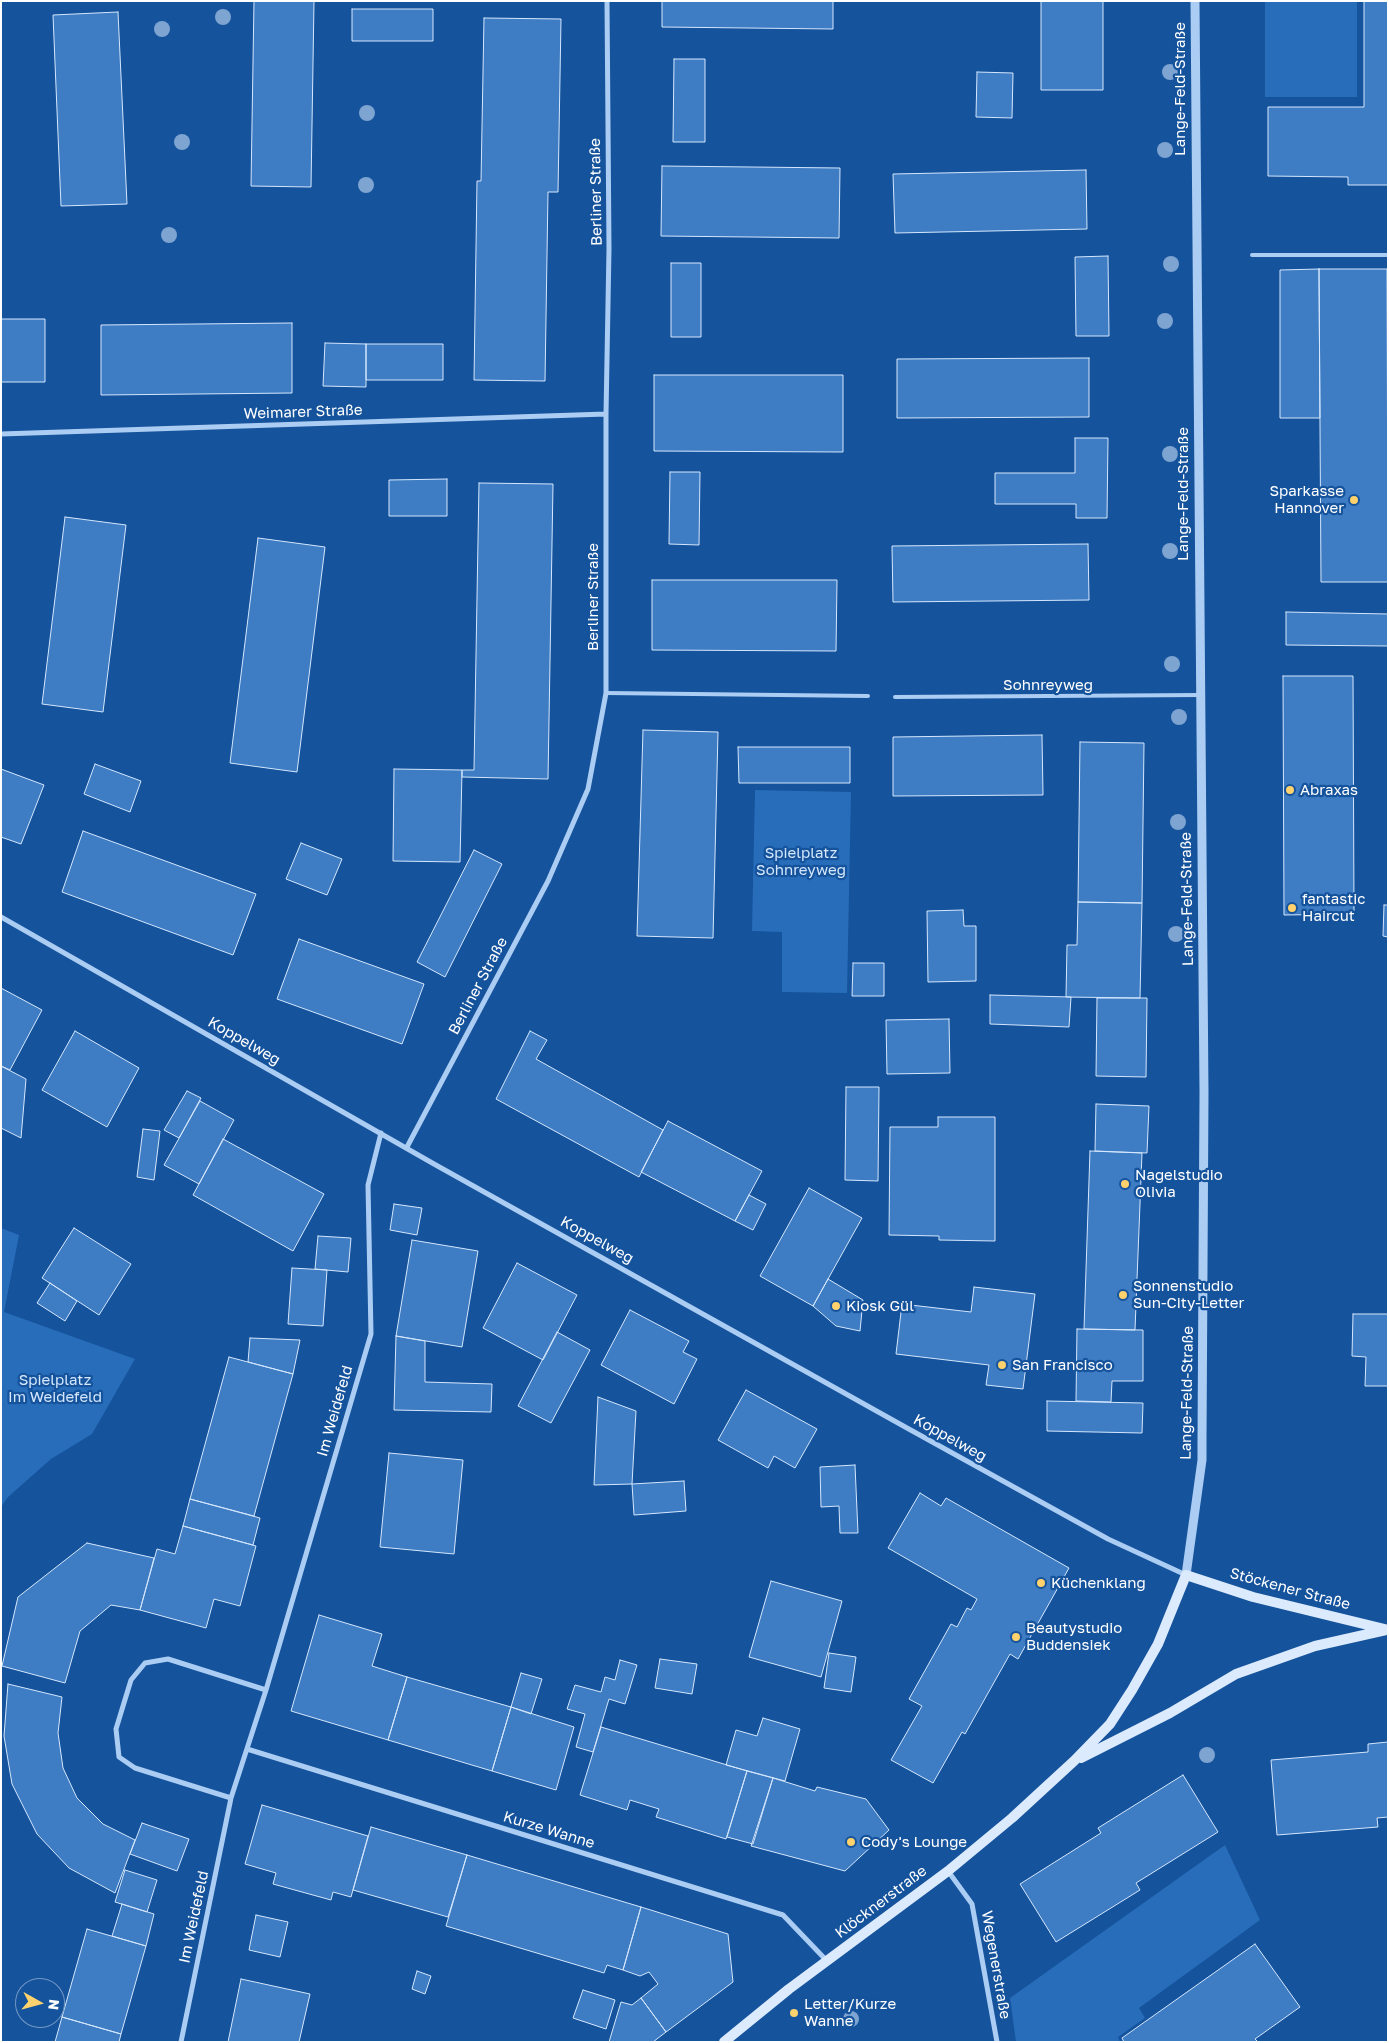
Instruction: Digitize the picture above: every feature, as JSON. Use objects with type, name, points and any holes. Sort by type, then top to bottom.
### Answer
[{"type":"main road","name":"Stöckener Straße","points":[[1186,1575],[1253,1597],[1388,1630]]},
{"type":"main road","name":"Lange-Feld-Straße","points":[[1074,1762],[1110,1724],[1132,1690],[1158,1644],[1186,1575]]},
{"type":"main road","points":[[1074,1762],[1170,1713],[1236,1674],[1316,1646],[1388,1630]]},
{"type":"main road","name":"Klöcknerstraße","points":[[724,2042],[789,1988],[948,1871],[1012,1818],[1074,1762]]},
{"type":"street","name":"Berliner Straße","points":[[407,1148],[548,881],[588,789],[606,693],[606,414],[609,250],[606,1]]},
{"type":"street","name":"Lange-Feld-Straße","points":[[1186,1575],[1202,1460],[1204,1093],[1195,1]]},
{"type":"street","name":"Weimarer Straße","points":[[1,434],[606,414]]},
{"type":"street","name":"Koppelweg","points":[[1,917],[407,1148],[1108,1539],[1186,1575]]},
{"type":"street","name":"Im Weidefeld","points":[[181,2042],[231,1798],[266,1690],[371,1334],[368,1185],[381,1133]]},
{"type":"street","points":[[231,1798],[135,1768],[119,1757],[116,1729],[131,1680],[145,1663],[168,1659],[266,1690]]},
{"type":"street","name":"Kurze Wanne","points":[[247,1749],[783,1915],[827,1961]]},
{"type":"street","name":"Wegenerstraße","points":[[948,1871],[972,1904],[997,2042]]},
{"type":"lane","points":[[1252,255],[1388,255]]},
{"type":"lane","points":[[606,693],[868,696]]},
{"type":"lane","name":"Sohnreyweg","points":[[896,697],[1200,695]]},
{"type":"green space","points":[[1265,1],[1357,1],[1357,97],[1265,97]]},
{"type":"green space","name":"Spielplatz Sohnreyweg","points":[[755,790],[851,792],[847,993],[782,992],[782,932],[752,931]]},
{"type":"green space","name":"Spielplatz Im Weidefeld","points":[[1,1228],[19,1235],[4,1312],[135,1359],[92,1434],[51,1459],[8,1497],[1,1507]]},
{"type":"green space","points":[[1225,1845],[1260,1920],[1139,2008],[1145,2018],[1118,2037],[1120,2042],[1016,2042],[1010,1998]]},
{"type":"building","points":[[254,1],[314,1],[311,187],[251,186]]},
{"type":"building","points":[[662,1],[833,1],[833,29],[662,27]]},
{"type":"building","points":[[1041,1],[1103,1],[1103,90],[1041,90]]},
{"type":"building","points":[[1364,1],[1388,1],[1388,185],[1348,185],[1348,177],[1268,176],[1268,107],[1364,107]]},
{"type":"building","points":[[352,9],[433,9],[433,41],[352,41]]},
{"type":"building","points":[[118,12],[127,204],[61,206],[53,15]]},
{"type":"building","points":[[484,18],[561,19],[558,192],[548,192],[545,381],[474,380],[477,181],[481,181]]},
{"type":"building","points":[[674,59],[705,59],[705,142],[673,142]]},
{"type":"building","points":[[977,72],[1013,73],[1012,118],[976,117]]},
{"type":"building","points":[[662,166],[840,168],[839,238],[661,236]]},
{"type":"building","points":[[1086,170],[1087,229],[895,233],[893,174]]},
{"type":"building","points":[[1108,256],[1109,336],[1076,336],[1075,257]]},
{"type":"building","points":[[671,263],[701,263],[701,337],[671,337]]},
{"type":"building","name":"Sparkasse Hannover","points":[[1319,269],[1387,269],[1388,582],[1321,582]]},
{"type":"building","points":[[1319,269],[1320,418],[1280,418],[1280,270]]},
{"type":"building","points":[[1,319],[45,319],[45,382],[1,382]]},
{"type":"building","points":[[292,323],[292,393],[101,395],[101,325]]},
{"type":"building","points":[[325,343],[366,344],[366,387],[323,386]]},
{"type":"building","points":[[366,344],[443,344],[443,380],[366,380]]},
{"type":"building","points":[[1089,358],[1089,417],[897,418],[897,359]]},
{"type":"building","points":[[654,375],[843,375],[843,452],[654,451]]},
{"type":"building","points":[[1075,438],[1108,438],[1107,518],[1076,518],[1076,504],[995,504],[995,473],[1075,473]]},
{"type":"building","points":[[670,472],[700,472],[699,545],[669,544]]},
{"type":"building","points":[[447,479],[447,516],[389,516],[389,480]]},
{"type":"building","points":[[479,483],[553,484],[548,779],[462,777],[462,770],[474,770]]},
{"type":"building","points":[[65,517],[126,525],[103,712],[42,704]]},
{"type":"building","points":[[258,538],[325,547],[297,772],[230,763]]},
{"type":"building","points":[[1088,544],[1089,600],[893,602],[892,546]]},
{"type":"building","points":[[652,580],[837,580],[836,651],[652,650]]},
{"type":"building","points":[[1286,612],[1388,614],[1388,646],[1286,645]]},
{"type":"building","points":[[1283,676],[1353,676],[1354,914],[1284,915]]},
{"type":"building","points":[[643,730],[718,732],[713,938],[637,936]]},
{"type":"building","points":[[1042,735],[1043,795],[893,796],[893,737]]},
{"type":"building","points":[[1080,742],[1144,743],[1142,903],[1078,902]]},
{"type":"building","points":[[738,747],[850,747],[850,783],[739,783]]},
{"type":"building","points":[[95,764],[141,781],[130,812],[84,794]]},
{"type":"building","points":[[1,769],[44,785],[21,844],[1,837]]},
{"type":"building","points":[[394,769],[462,770],[460,862],[393,861]]},
{"type":"building","points":[[83,831],[256,894],[233,955],[62,892]]},
{"type":"building","points":[[301,843],[342,859],[327,895],[286,879]]},
{"type":"building","points":[[474,850],[502,864],[445,977],[417,962]]},
{"type":"building","points":[[1078,902],[1142,903],[1140,998],[1066,997],[1067,945],[1077,945]]},
{"type":"building","points":[[1384,905],[1388,905],[1388,937],[1383,936]]},
{"type":"building","points":[[963,910],[964,926],[976,926],[976,981],[928,982],[927,911]]},
{"type":"building","points":[[299,939],[424,984],[402,1044],[277,999]]},
{"type":"building","points":[[853,963],[884,963],[884,996],[852,996]]},
{"type":"building","points":[[1,988],[42,1010],[10,1070],[1,1066]]},
{"type":"building","points":[[990,995],[1071,997],[1069,1027],[990,1024]]},
{"type":"building","points":[[1097,998],[1147,998],[1146,1077],[1096,1076]]},
{"type":"building","points":[[949,1019],[950,1073],[887,1074],[886,1020]]},
{"type":"building","points":[[75,1031],[139,1068],[107,1127],[42,1090]]},
{"type":"building","points":[[530,1031],[547,1040],[536,1059],[663,1130],[639,1177],[496,1099]]},
{"type":"building","points":[[1,1066],[26,1079],[21,1138],[1,1128]]},
{"type":"building","points":[[846,1087],[879,1087],[878,1181],[845,1180]]},
{"type":"building","points":[[187,1091],[201,1098],[179,1138],[164,1130]]},
{"type":"building","points":[[200,1101],[234,1120],[199,1184],[164,1165]]},
{"type":"building","points":[[1096,1104],[1149,1106],[1147,1153],[1095,1151]]},
{"type":"building","points":[[938,1117],[995,1117],[995,1241],[939,1240],[939,1236],[889,1235],[890,1127],[938,1127]]},
{"type":"building","points":[[668,1121],[762,1171],[735,1221],[641,1172]]},
{"type":"building","points":[[143,1129],[160,1131],[154,1180],[137,1177]]},
{"type":"building","points":[[223,1139],[324,1194],[293,1251],[193,1195]]},
{"type":"building","points":[[1090,1151],[1142,1153],[1135,1330],[1084,1329]]},
{"type":"building","points":[[809,1188],[862,1218],[813,1306],[760,1276]]},
{"type":"building","points":[[749,1195],[766,1204],[753,1230],[735,1221]]},
{"type":"building","points":[[394,1204],[422,1208],[417,1235],[390,1230]]},
{"type":"building","points":[[74,1228],[131,1264],[99,1315],[42,1278]]},
{"type":"building","points":[[318,1236],[351,1238],[348,1272],[315,1269]]},
{"type":"building","points":[[412,1240],[478,1251],[462,1347],[396,1336]]},
{"type":"building","points":[[517,1263],[577,1295],[543,1360],[483,1328]]},
{"type":"building","points":[[292,1268],[327,1270],[323,1326],[288,1324]]},
{"type":"building","points":[[828,1279],[863,1300],[860,1331],[836,1326],[813,1306]]},
{"type":"building","points":[[50,1283],[77,1301],[65,1321],[37,1303]]},
{"type":"building","points":[[974,1287],[1035,1294],[1023,1389],[986,1385],[989,1365],[896,1354],[902,1304],[971,1312]]},
{"type":"building","points":[[630,1310],[689,1341],[683,1352],[697,1359],[674,1404],[601,1365]]},
{"type":"building","points":[[1353,1314],[1388,1314],[1388,1386],[1365,1386],[1366,1357],[1352,1356]]},
{"type":"building","points":[[1077,1329],[1143,1330],[1143,1381],[1112,1381],[1111,1402],[1076,1401]]},
{"type":"building","points":[[557,1332],[590,1350],[551,1423],[518,1406]]},
{"type":"building","points":[[396,1336],[425,1341],[425,1382],[492,1384],[491,1412],[394,1410]]},
{"type":"building","points":[[250,1338],[300,1340],[293,1374],[248,1362]]},
{"type":"building","points":[[229,1357],[293,1374],[254,1516],[190,1499]]},
{"type":"building","points":[[746,1390],[817,1429],[795,1468],[774,1456],[768,1468],[718,1440]]},
{"type":"building","points":[[598,1397],[636,1411],[632,1484],[594,1485]]},
{"type":"building","points":[[1047,1401],[1143,1403],[1142,1433],[1047,1431]]},
{"type":"building","points":[[389,1453],[463,1460],[454,1554],[380,1547]]},
{"type":"building","points":[[855,1465],[858,1533],[840,1533],[839,1506],[821,1507],[820,1467]]},
{"type":"building","points":[[684,1481],[686,1511],[634,1515],[632,1484]]},
{"type":"building","points":[[920,1493],[941,1506],[946,1498],[1069,1568],[1018,1659],[1010,1654],[965,1734],[962,1732],[933,1783],[891,1760],[922,1706],[909,1699],[951,1624],[957,1627],[967,1608],[971,1610],[977,1599],[888,1548]]},
{"type":"building","points":[[190,1499],[260,1518],[253,1545],[183,1526]]},
{"type":"building","points":[[183,1526],[256,1546],[240,1606],[214,1599],[206,1628],[140,1610],[157,1549],[175,1554]]},
{"type":"building","points":[[87,1543],[154,1558],[140,1610],[111,1605],[80,1631],[65,1683],[2,1666],[18,1597]]},
{"type":"building","points":[[771,1581],[842,1601],[821,1677],[749,1657]]},
{"type":"building","points":[[319,1615],[382,1634],[372,1666],[407,1677],[388,1740],[291,1711]]},
{"type":"building","points":[[829,1653],[856,1657],[851,1692],[824,1688]]},
{"type":"building","points":[[660,1659],[697,1664],[692,1694],[655,1688]]},
{"type":"building","points":[[620,1660],[637,1665],[625,1704],[609,1699],[593,1752],[576,1747],[585,1714],[567,1709],[575,1685],[601,1692],[605,1677],[615,1680]]},
{"type":"building","points":[[521,1673],[542,1679],[531,1714],[511,1707]]},
{"type":"building","points":[[407,1677],[511,1707],[492,1771],[388,1740]]},
{"type":"building","points":[[8,1684],[62,1697],[58,1733],[63,1768],[77,1798],[103,1824],[135,1840],[115,1893],[69,1868],[37,1834],[12,1784],[4,1736]]},
{"type":"building","points":[[511,1707],[574,1727],[556,1790],[492,1771]]},
{"type":"building","points":[[763,1718],[800,1729],[785,1781],[726,1765],[736,1730],[757,1736]]},
{"type":"building","points":[[601,1727],[747,1771],[726,1839],[656,1817],[659,1809],[630,1800],[627,1810],[580,1795]]},
{"type":"building","points":[[1388,1742],[1388,1817],[1377,1818],[1378,1827],[1277,1835],[1271,1760],[1368,1752],[1368,1744]]},
{"type":"building","points":[[747,1771],[773,1778],[753,1844],[727,1837]]},
{"type":"building","points":[[1183,1775],[1218,1832],[1136,1883],[1140,1890],[1056,1942],[1020,1884],[1101,1833],[1098,1828]]},
{"type":"building","points":[[773,1778],[815,1791],[817,1787],[866,1799],[889,1830],[845,1871],[751,1846]]},
{"type":"building","points":[[262,1805],[368,1836],[351,1897],[333,1892],[331,1900],[273,1884],[276,1873],[245,1864]]},
{"type":"building","points":[[142,1823],[189,1839],[177,1871],[130,1854]]},
{"type":"building","points":[[371,1827],[467,1855],[448,1917],[353,1890]]},
{"type":"building","points":[[467,1855],[641,1907],[623,1970],[607,1965],[604,1973],[446,1926]]},
{"type":"building","points":[[125,1870],[157,1880],[147,1912],[115,1902]]},
{"type":"building","points":[[122,1904],[154,1914],[146,1946],[112,1936]]},
{"type":"building","points":[[641,1907],[728,1934],[733,1982],[666,2032],[641,1998],[658,1984],[649,1972],[640,1976],[623,1970]]},
{"type":"building","points":[[256,1915],[288,1922],[280,1957],[249,1950]]},
{"type":"building","points":[[87,1929],[146,1946],[121,2034],[65,2018],[65,2006]]},
{"type":"building","points":[[1255,1944],[1300,2007],[1255,2039],[1258,2042],[1124,2042],[1122,2038]]},
{"type":"building","points":[[417,1971],[431,1976],[425,1994],[412,1989]]},
{"type":"building","points":[[241,1979],[310,1994],[299,2042],[228,2042]]},
{"type":"building","points":[[583,1990],[615,2000],[606,2029],[573,2018]]},
{"type":"building","points":[[641,1998],[666,2032],[653,2042],[609,2042],[621,2002],[632,2005]]},
{"type":"building","points":[[65,2018],[121,2034],[119,2042],[55,2042],[59,2028],[65,2028]]},
{"type":"place","name":"Sparkasse Hannover","points":[[1354,500]]},
{"type":"place","name":"Abraxas","points":[[1290,790]]},
{"type":"place","name":"fantastic Haircut","points":[[1292,908]]},
{"type":"place","name":"Nagelstudio Olivia","points":[[1125,1184]]},
{"type":"place","name":"Sonnenstudio Sun-City-Letter","points":[[1123,1295]]},
{"type":"place","name":"Kiosk Gül","points":[[836,1306]]},
{"type":"place","name":"San Francisco","points":[[1002,1365]]},
{"type":"place","name":"Küchenklang","points":[[1041,1583]]},
{"type":"place","name":"Beautystudio Buddensiek","points":[[1016,1637]]},
{"type":"place","name":"Cody's Lounge","points":[[851,1842]]},
{"type":"place","name":"Letter/Kurze Wanne","points":[[794,2013]]}]
